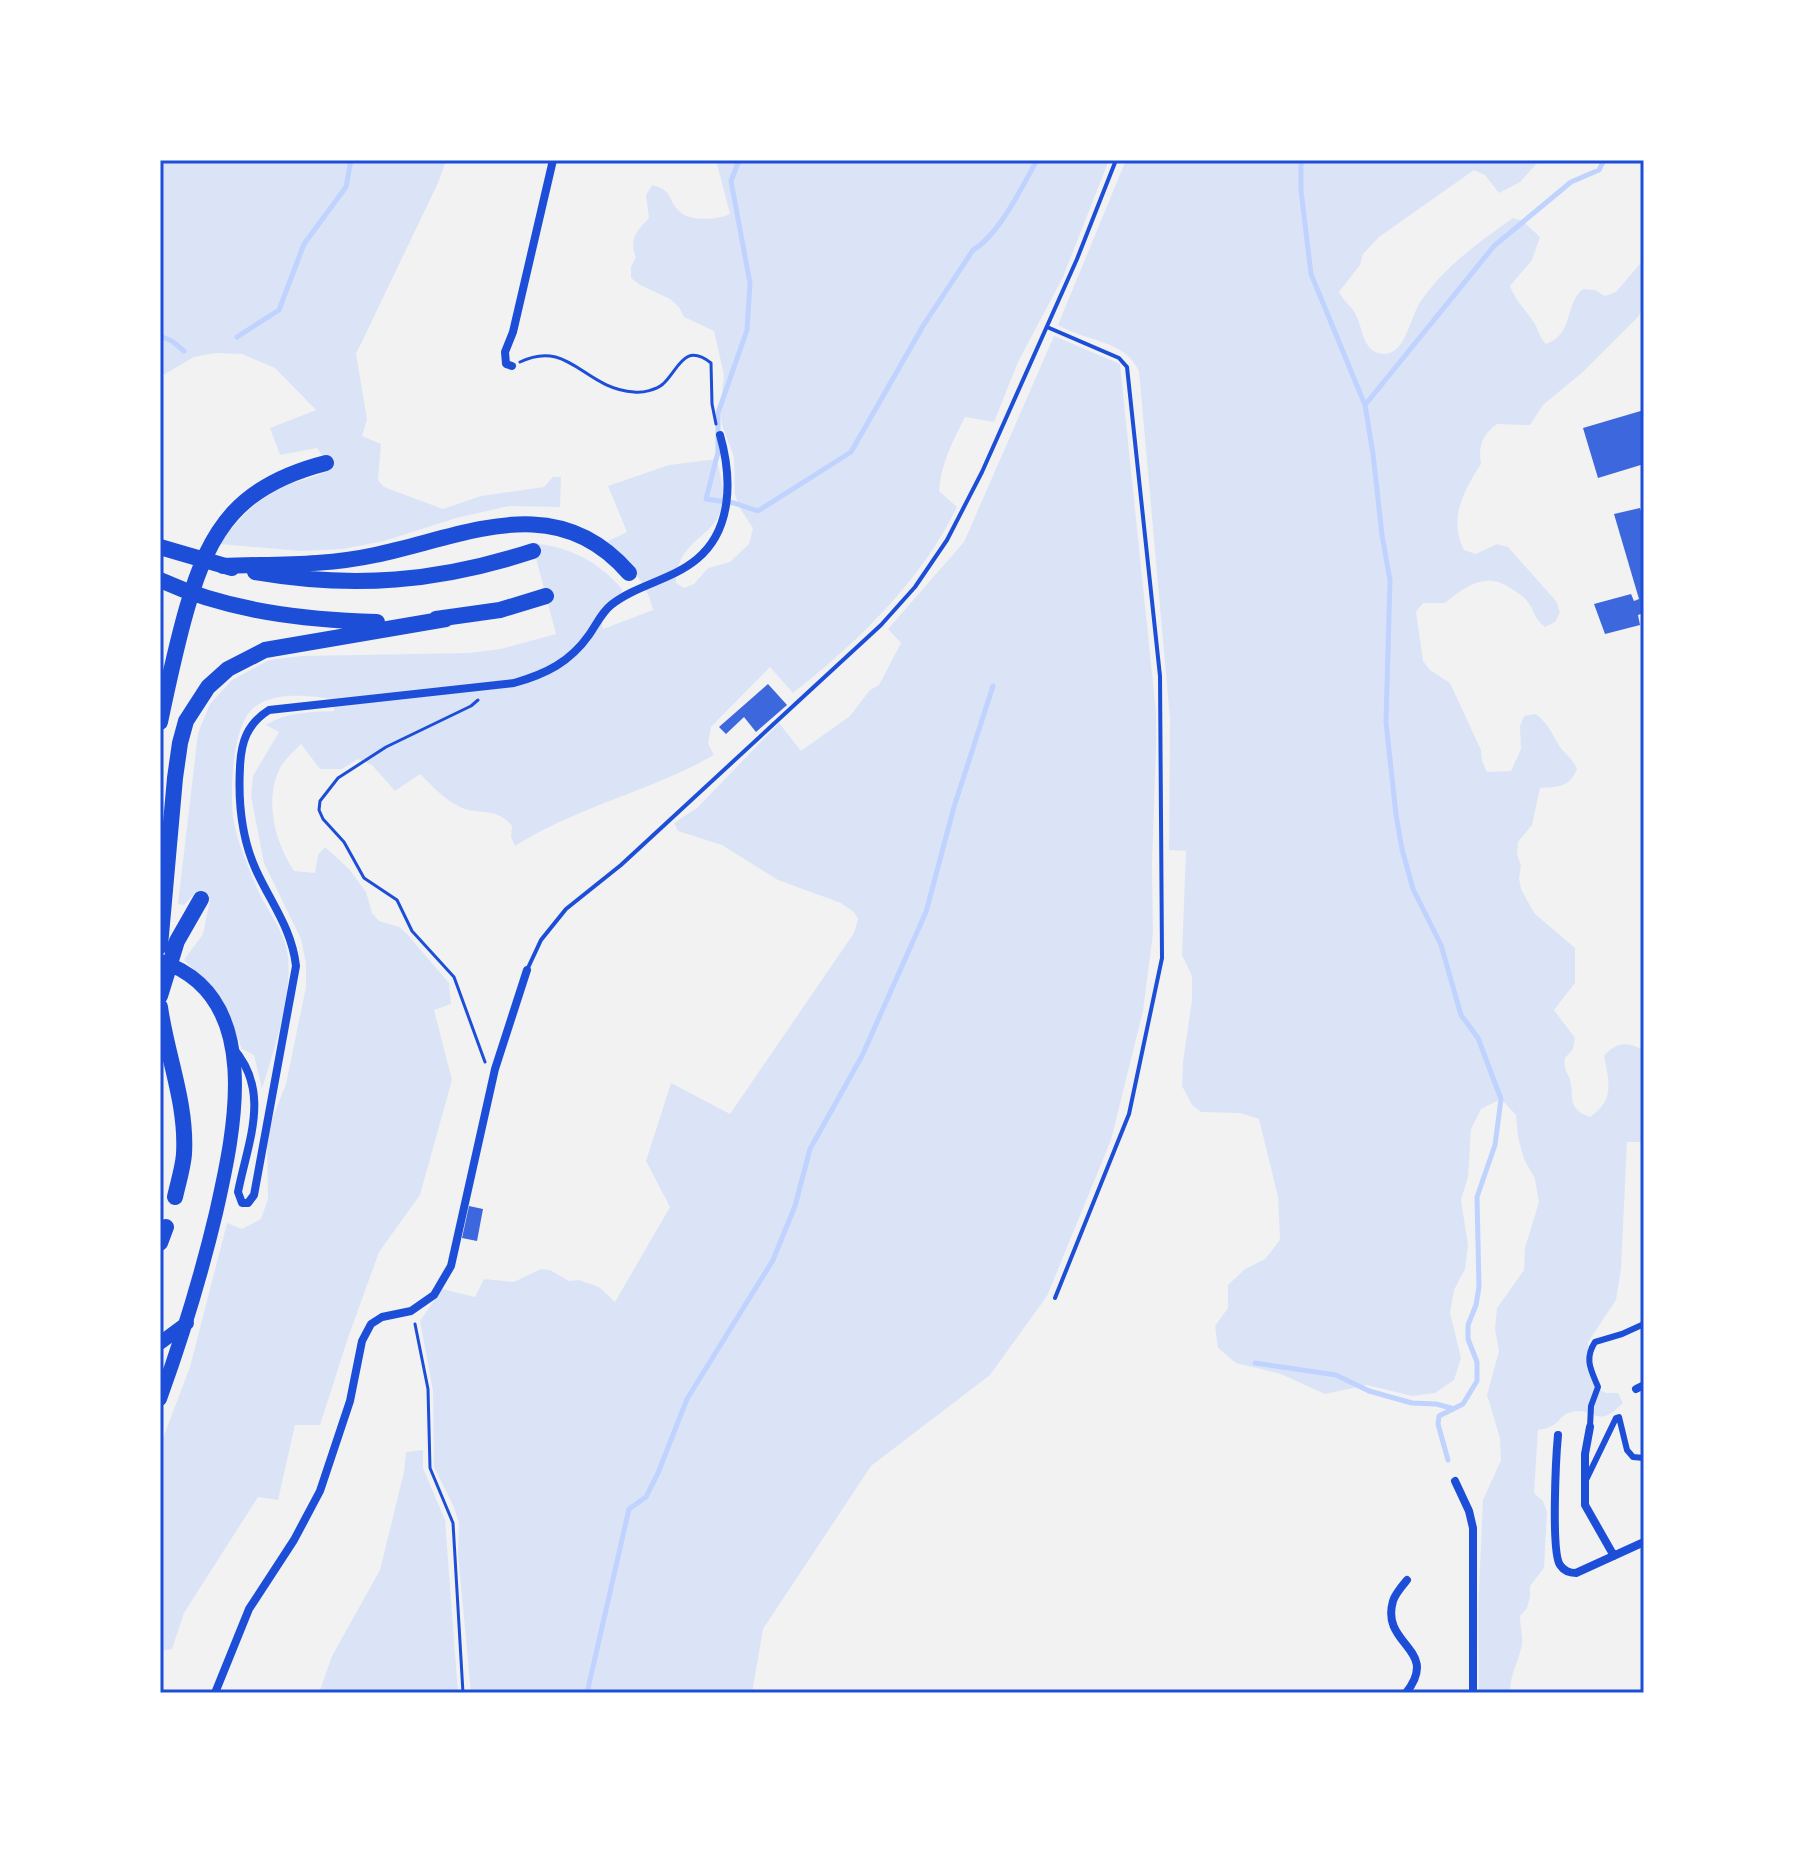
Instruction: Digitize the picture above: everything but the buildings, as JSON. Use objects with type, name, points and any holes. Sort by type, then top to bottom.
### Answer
[{"type":"highway","points":[[160,722],[181,628],[203,558],[226,520],[253,495],[279,478],[326,463]]},
{"type":"highway","points":[[223,566],[330,562],[374,556],[494,528],[539,524],[563,527],[587,536],[616,558],[629,573]]},
{"type":"highway","points":[[160,547],[223,566],[290,578],[369,582],[467,571],[533,551]]},
{"type":"highway","points":[[160,580],[215,601],[303,618],[379,622],[446,619]]},
{"type":"highway","points":[[160,946],[180,743],[186,721],[208,687],[228,669],[265,650],[500,610],[546,596]]},
{"type":"highway","points":[[160,996],[177,941],[201,899]]},
{"type":"highway","points":[[160,1007],[181,1103],[184,1155],[175,1197]]},
{"type":"main road","points":[[160,961],[188,974],[201,985],[221,1015],[232,1047],[235,1088],[234,1123],[213,1226],[187,1323],[160,1399]]},
{"type":"main road","points":[[160,1343],[187,1323]]},
{"type":"street","points":[[512,366],[506,364],[505,352],[513,332],[553,160]]},
{"type":"street","points":[[232,1047],[246,1064],[255,1092],[238,1192],[242,1203],[248,1203],[254,1195],[296,966],[289,931],[255,868],[241,823],[240,765],[244,737],[250,726],[269,710],[492,686],[542,675],[556,667],[581,646],[608,607],[696,560],[713,541],[725,517],[727,478],[720,435]]},
{"type":"street","points":[[215,1693],[249,1609],[294,1540],[320,1491],[350,1401],[356,1362],[366,1332],[371,1324],[382,1317],[411,1311],[434,1295],[451,1266],[495,1069],[527,970]]},
{"type":"street","points":[[1614,1556],[1585,1505],[1585,1454],[1591,1406],[1598,1387],[1587,1362],[1595,1342],[1644,1324]]},
{"type":"street","points":[[1585,1484],[1616,1418],[1619,1417],[1627,1450],[1633,1457],[1644,1458]]},
{"type":"street","points":[[1558,1435],[1554,1484],[1558,1562],[1568,1573],[1576,1573],[1644,1542]]},
{"type":"street","points":[[1455,1481],[1473,1528],[1473,1693]]},
{"type":"street","points":[[1406,1693],[1417,1679],[1419,1668],[1414,1654],[1398,1637],[1392,1609],[1393,1600],[1407,1580]]},
{"type":"lane","points":[[527,970],[541,940],[566,909],[621,865],[881,625],[915,587],[947,540],[968,499],[1047,327],[1116,160]]},
{"type":"lane","points":[[1047,327],[1119,358],[1127,367],[1162,714],[1162,958],[1129,1114],[1055,1298]]},
{"type":"path","points":[[512,366],[542,353],[559,356],[601,384],[636,392],[650,391],[663,384],[679,362],[691,356],[703,357],[711,363],[713,417],[720,435]]},
{"type":"path","points":[[492,686],[471,706],[386,747],[338,778],[320,801],[319,810],[344,842],[364,878],[397,900],[412,931],[454,977],[485,1062],[495,1069]]},
{"type":"path","points":[[411,1311],[428,1389],[430,1468],[453,1523],[463,1693]]},
{"type":"shaded area","points":[[160,160],[446,160],[438,183],[356,354],[367,419],[362,436],[381,444],[378,480],[384,487],[443,509],[481,496],[544,487],[553,477],[561,477],[560,507],[509,506],[456,518],[384,541],[343,549],[301,551],[219,544],[259,501],[290,484],[332,469],[317,448],[280,455],[270,428],[316,410],[275,368],[242,354],[216,353],[194,357],[160,377]]},
{"type":"shaded area","points":[[716,160],[1109,160],[1063,277],[1018,362],[994,422],[965,417],[952,444],[942,471],[939,491],[957,507],[926,560],[864,631],[793,693],[770,667],[711,727],[708,743],[714,755],[665,779],[563,820],[515,846],[511,837],[512,826],[506,820],[494,814],[460,807],[420,774],[395,791],[372,765],[358,759],[342,769],[320,769],[301,744],[282,765],[275,781],[272,807],[277,834],[294,871],[315,873],[318,855],[325,847],[349,869],[366,892],[372,913],[379,921],[399,927],[407,934],[449,983],[451,1004],[434,1010],[452,1080],[420,1195],[379,1252],[320,1425],[295,1425],[278,1500],[258,1497],[184,1613],[172,1649],[160,1651],[160,1446],[190,1367],[227,1223],[242,1229],[261,1219],[268,1199],[267,1133],[286,1084],[306,987],[306,963],[301,939],[264,863],[251,796],[253,776],[279,732],[266,725],[290,715],[334,711],[333,699],[283,696],[264,701],[248,714],[234,757],[232,804],[237,834],[256,886],[281,933],[289,966],[282,1020],[262,1089],[254,1055],[242,1049],[221,997],[184,960],[203,934],[210,900],[204,890],[194,894],[184,905],[178,904],[198,733],[210,704],[232,680],[269,660],[301,656],[469,653],[501,649],[556,634],[532,543],[582,557],[603,570],[622,589],[621,595],[606,603],[600,611],[603,629],[653,610],[646,590],[634,572],[604,543],[627,532],[608,486],[669,465],[717,459],[723,491],[717,520],[682,558],[676,583],[684,588],[694,584],[708,568],[730,562],[749,544],[753,528],[735,495],[734,457],[722,425],[720,409],[724,375],[714,331],[684,317],[670,299],[631,278],[631,267],[636,257],[633,240],[649,218],[646,195],[652,185],[663,189],[684,215],[711,219],[730,214]]},
{"type":"shaded area","points":[[1126,160],[1540,160],[1520,182],[1499,193],[1485,175],[1474,170],[1379,237],[1363,254],[1360,265],[1339,292],[1355,313],[1368,345],[1377,353],[1384,354],[1398,348],[1430,288],[1475,246],[1513,218],[1523,221],[1540,237],[1532,260],[1510,286],[1546,344],[1561,333],[1573,303],[1583,289],[1595,290],[1605,296],[1616,292],[1644,259],[1644,307],[1638,317],[1584,371],[1543,405],[1530,425],[1497,424],[1488,432],[1481,446],[1481,464],[1460,505],[1458,527],[1464,550],[1476,554],[1497,544],[1508,547],[1556,601],[1560,612],[1555,622],[1545,627],[1524,598],[1494,581],[1477,582],[1445,603],[1423,603],[1416,612],[1423,661],[1430,670],[1450,683],[1481,750],[1487,772],[1511,771],[1521,749],[1520,726],[1524,716],[1536,714],[1577,769],[1567,783],[1540,788],[1532,825],[1518,842],[1517,854],[1521,866],[1521,889],[1534,913],[1575,948],[1575,983],[1554,1010],[1575,1038],[1565,1064],[1572,1100],[1577,1109],[1590,1117],[1607,1097],[1604,1056],[1609,1051],[1623,1044],[1644,1051],[1644,1142],[1627,1142],[1621,1269],[1616,1300],[1588,1342],[1595,1387],[1606,1393],[1618,1393],[1623,1403],[1601,1417],[1586,1412],[1571,1412],[1552,1426],[1538,1430],[1534,1493],[1543,1501],[1547,1512],[1544,1568],[1530,1586],[1527,1608],[1520,1616],[1522,1645],[1512,1675],[1510,1693],[1479,1693],[1478,1613],[1483,1500],[1501,1460],[1500,1438],[1487,1395],[1499,1351],[1495,1329],[1497,1308],[1524,1270],[1525,1248],[1539,1202],[1535,1179],[1524,1159],[1518,1137],[1516,1115],[1501,1099],[1481,1109],[1471,1129],[1468,1177],[1461,1200],[1468,1245],[1465,1269],[1454,1290],[1450,1313],[1461,1358],[1454,1380],[1435,1393],[1412,1396],[1367,1385],[1325,1394],[1281,1374],[1236,1363],[1218,1348],[1215,1326],[1228,1308],[1228,1285],[1245,1269],[1265,1259],[1280,1240],[1278,1197],[1259,1119],[1240,1113],[1201,1112],[1192,1105],[1182,1086],[1192,1000],[1192,976],[1182,955],[1186,851],[1169,850],[1170,719],[1139,371],[1124,353],[1114,347],[1058,325]]},
{"type":"shaded area","points":[[1054,336],[1120,364],[1156,712],[1156,745],[1153,933],[1143,1011],[1111,1140],[1047,1296],[990,1375],[871,1466],[763,1629],[752,1693],[471,1693],[458,1554],[459,1523],[434,1467],[433,1391],[420,1321],[442,1289],[475,1297],[484,1279],[514,1282],[541,1269],[550,1270],[569,1281],[579,1280],[599,1287],[615,1302],[670,1207],[646,1161],[671,1083],[730,1114],[854,933],[858,919],[841,903],[778,880],[722,845],[678,831],[674,823],[697,808],[779,723],[801,751],[850,716],[870,690],[879,685],[901,643],[888,629],[964,542]]},
{"type":"shaded area","points":[[423,1450],[423,1468],[445,1520],[458,1693],[319,1693],[332,1656],[380,1570],[406,1452]]},
{"type":"waterway","points":[[237,337],[279,310],[304,244],[346,187],[351,160]]},
{"type":"waterway","points":[[739,160],[731,181],[750,283],[747,330],[718,413],[718,452],[706,499],[758,511],[851,452],[923,326],[973,250],[1001,222],[1037,160]]},
{"type":"waterway","points":[[1301,160],[1301,190],[1311,274],[1365,405],[1373,454],[1390,580],[1386,722],[1402,849],[1413,889],[1441,945],[1461,1015],[1478,1038],[1501,1099],[1495,1145],[1477,1197],[1479,1287],[1468,1325],[1468,1339],[1477,1362],[1477,1381],[1463,1404],[1439,1416],[1438,1424],[1448,1460]]},
{"type":"waterway","points":[[1365,405],[1494,246],[1571,182],[1599,170],[1604,160]]},
{"type":"waterway","points":[[160,336],[184,351]]},
{"type":"waterway","points":[[587,1693],[629,1509],[646,1497],[687,1399],[773,1260],[795,1206],[810,1149],[862,1056],[926,912],[954,807],[993,686]]},
{"type":"waterway","points":[[1255,1363],[1336,1375],[1369,1391],[1412,1403],[1451,1408]]}]
